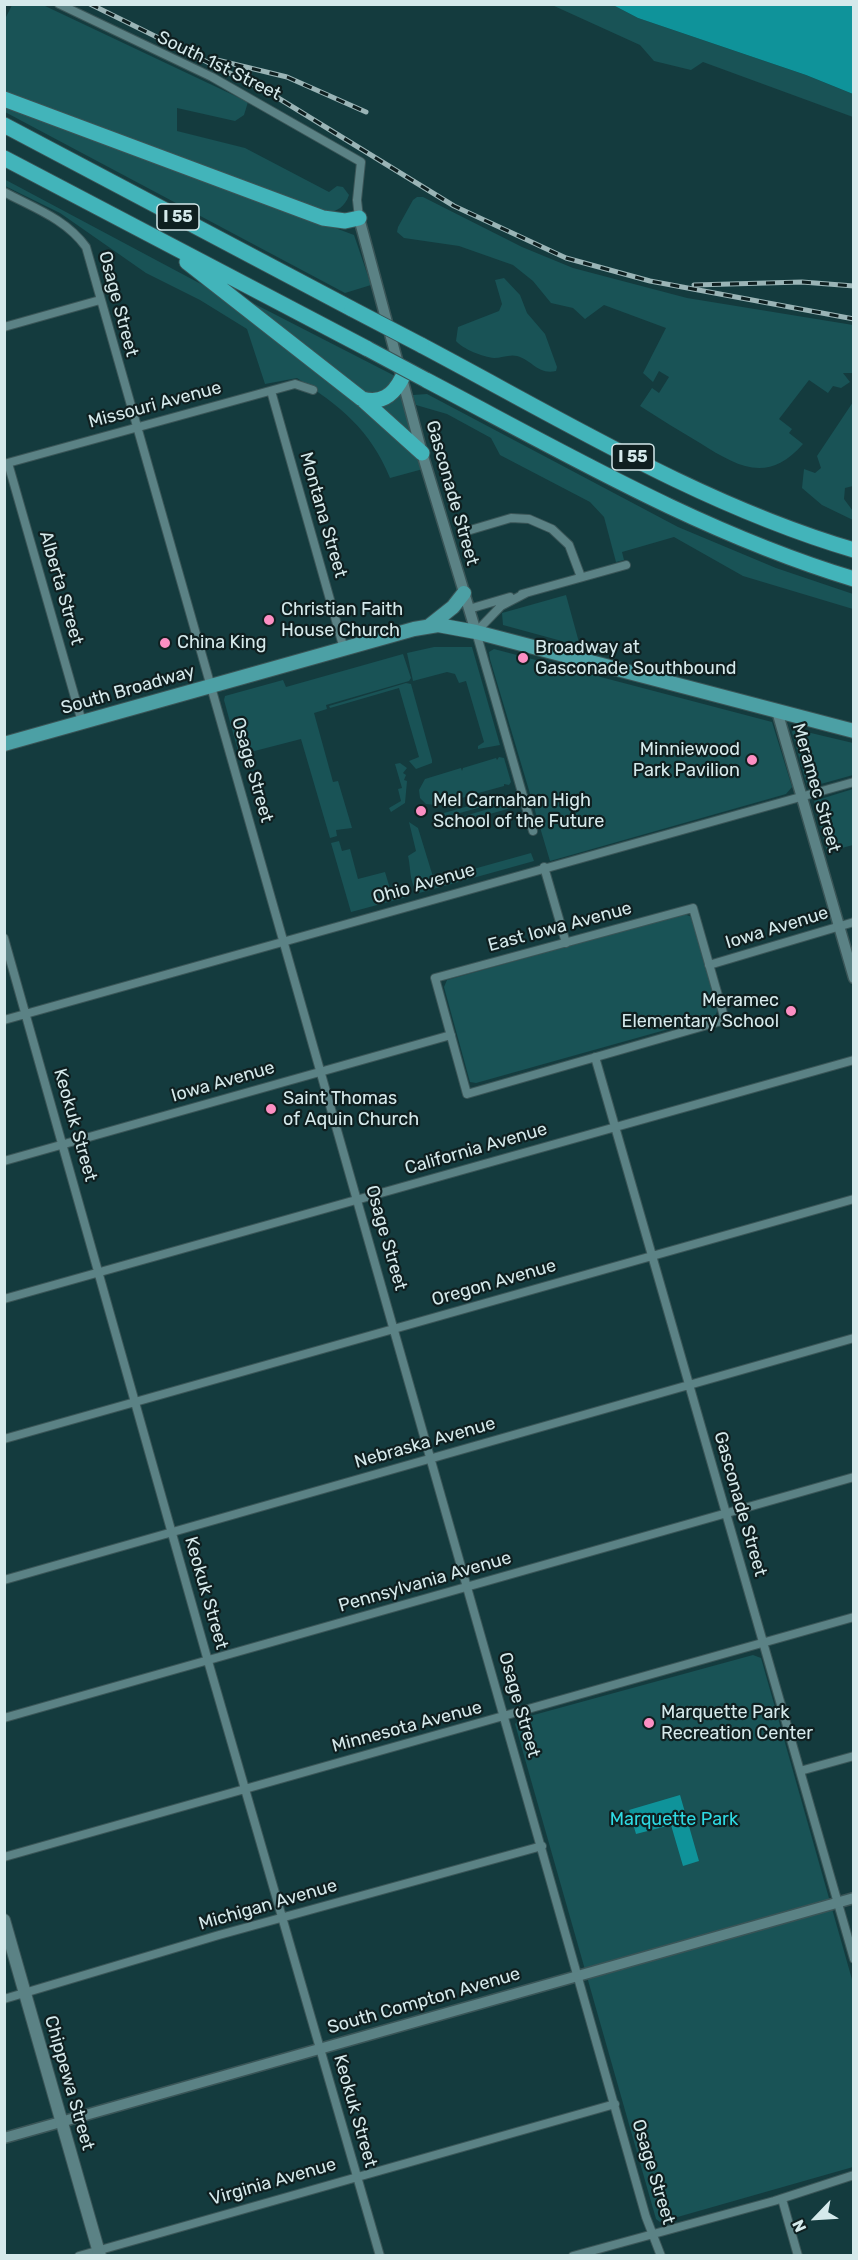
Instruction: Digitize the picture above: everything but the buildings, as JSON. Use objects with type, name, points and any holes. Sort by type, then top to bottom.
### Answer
[{"type":"highway","points":[[4,99],[323,218],[345,221],[359,218]]},
{"type":"highway","name":"I 55","points":[[4,125],[714,497],[786,527],[854,550]]},
{"type":"highway","name":"I 55","points":[[4,158],[689,517],[779,555],[854,579]]},
{"type":"highway","points":[[159,239],[362,399],[422,453]]},
{"type":"highway","points":[[362,399],[374,401],[385,398],[396,390],[402,378]]},
{"type":"main road","points":[[429,626],[453,607],[464,593]]},
{"type":"main road","name":"South Broadway","points":[[4,744],[429,626],[476,632],[854,731]]},
{"type":"main road","name":"Chippewa Street","points":[[4,1920],[100,2253]]},
{"type":"street","name":"South 1st Street","points":[[59,4],[212,77],[361,162]]},
{"type":"street","name":"Gasconade Street","points":[[361,162],[357,200],[359,218],[422,453],[533,831]]},
{"type":"street","name":"Osage Street","points":[[4,192],[75,231],[86,247],[578,1975],[652,2232],[661,2256]]},
{"type":"street","points":[[4,327],[100,300]]},
{"type":"street","name":"Missouri Avenue","points":[[6,463],[295,384],[313,390]]},
{"type":"street","name":"Montana Street","points":[[271,390],[344,649]]},
{"type":"street","name":"Alberta Street","points":[[6,463],[82,722]]},
{"type":"street","points":[[467,531],[510,518],[529,519],[552,529],[569,545],[581,577]]},
{"type":"street","points":[[469,609],[626,565]]},
{"type":"street","points":[[476,632],[501,606],[526,593]]},
{"type":"street","name":"Meramec Street","points":[[777,711],[854,978]]},
{"type":"street","name":"Ohio Avenue","points":[[4,1020],[854,782]]},
{"type":"street","points":[[544,867],[566,943]]},
{"type":"street","name":"East Iowa Avenue","points":[[451,1035],[435,978],[693,908],[709,965]]},
{"type":"street","name":"Iowa Avenue","points":[[709,965],[854,922]]},
{"type":"street","name":"Keokuk Street","points":[[4,938],[208,1661],[247,1789],[380,2256]]},
{"type":"street","points":[[451,1035],[467,1094],[725,1020],[709,965]]},
{"type":"street","name":"Iowa Avenue","points":[[4,1161],[451,1035]]},
{"type":"street","name":"Gasconade Street","points":[[595,1057],[854,1959]]},
{"type":"street","name":"California Avenue","points":[[4,1299],[854,1060]]},
{"type":"street","name":"Oregon Avenue","points":[[4,1438],[854,1198]]},
{"type":"street","name":"Nebraska Avenue","points":[[4,1580],[854,1338]]},
{"type":"street","name":"Pennsylvania Avenue","points":[[4,1718],[854,1477]]},
{"type":"street","name":"Minnesota Avenue","points":[[4,1857],[854,1617]]},
{"type":"street","points":[[800,1771],[854,1756]]},
{"type":"street","name":"Michigan Avenue","points":[[4,1999],[542,1846]]},
{"type":"street","name":"South Compton Avenue","points":[[4,2138],[854,1898]]},
{"type":"street","name":"Virginia Avenue","points":[[80,2256],[100,2253],[162,2230],[615,2104]]},
{"type":"street","points":[[573,2256],[652,2232],[782,2199],[854,2175]]},
{"type":"street","points":[[782,2199],[798,2256]]},
{"type":"green space","points":[[12,5],[43,5],[248,102],[244,115],[235,121],[177,108],[177,131],[245,148],[329,192],[337,186],[343,187],[349,195],[345,203],[340,208],[326,214],[4,95],[5,19]]},
{"type":"green space","points":[[552,5],[613,5],[638,18],[806,75],[853,94],[853,117],[703,62],[691,70],[654,61],[640,45]]},
{"type":"green space","points":[[4,104],[354,235],[371,285],[345,293],[5,112]]},
{"type":"green space","points":[[4,179],[216,292],[414,448],[423,469],[390,478],[363,432],[327,399],[297,378],[265,384],[247,329],[200,300],[146,273],[60,213],[5,186]]},
{"type":"green space","points":[[417,197],[423,197],[522,247],[573,268],[687,298],[853,325],[853,373],[843,373],[850,382],[841,388],[833,386],[828,393],[809,380],[779,419],[792,429],[789,433],[803,444],[790,456],[765,468],[753,468],[727,459],[640,406],[652,388],[659,393],[669,377],[659,371],[653,382],[643,373],[666,328],[604,305],[585,319],[573,308],[551,303],[533,281],[513,265],[459,246],[404,238],[397,232],[398,227]]},
{"type":"green space","points":[[504,278],[520,295],[527,313],[545,334],[557,367],[556,371],[544,371],[517,356],[494,358],[484,356],[468,350],[456,341],[458,327],[499,311],[502,304],[495,280]]},
{"type":"green space","points":[[241,297],[395,376],[387,391],[368,395]]},
{"type":"green space","points":[[402,394],[414,436],[376,405]]},
{"type":"green space","points":[[427,394],[678,527],[776,568],[853,594],[853,609],[743,576],[674,537],[622,552],[624,560],[616,562],[604,517],[590,502],[500,455],[491,438],[447,414],[416,405],[413,395]]},
{"type":"green space","points":[[853,402],[853,486],[845,488],[844,499],[853,511],[853,520],[822,505],[802,488],[804,469],[815,473],[821,468],[817,456]]},
{"type":"green space","points":[[566,595],[580,646],[503,625],[502,613]]},
{"type":"green space","points":[[434,647],[472,647],[500,745],[478,749],[478,746],[484,742],[466,681],[459,683],[455,674],[447,672],[413,681],[407,653]]},
{"type":"green space","points":[[494,649],[772,722],[792,787],[786,794],[550,861],[490,659],[489,652]]},
{"type":"green space","points":[[403,654],[411,678],[409,681],[326,705],[327,709],[314,713],[333,782],[338,781],[352,828],[336,830],[337,836],[330,838],[301,739],[239,755],[224,700],[225,696],[283,680],[286,687]]},
{"type":"green space","points":[[406,683],[411,684],[432,760],[432,763],[416,769],[409,761],[419,757],[399,688],[330,708],[329,706]]},
{"type":"green space","points":[[794,729],[853,743],[853,775],[810,787],[806,782],[792,732]]},
{"type":"green space","points":[[499,757],[504,758],[511,782],[509,785],[504,784],[504,786],[436,805],[426,804],[420,798],[419,790],[425,779],[461,768],[462,771],[463,768],[496,758],[497,760]]},
{"type":"green space","points":[[400,763],[407,768],[403,773],[406,775],[404,780],[407,781],[405,803],[391,812],[389,808],[401,801],[398,789],[402,788],[395,764]]},
{"type":"green space","points":[[853,789],[853,845],[827,852],[814,801]]},
{"type":"green space","points":[[511,794],[515,798],[445,817],[444,813]]},
{"type":"green space","points":[[516,801],[511,808],[447,826],[447,821]]},
{"type":"green space","points":[[409,822],[418,828],[434,880],[531,853],[534,861],[419,893],[412,881],[408,856],[416,851]]},
{"type":"green space","points":[[339,841],[342,851],[350,849],[358,879],[385,872],[391,892],[403,889],[407,897],[351,912],[331,843]]},
{"type":"green space","points":[[684,914],[692,917],[718,1009],[715,1016],[476,1083],[470,1082],[444,987],[447,980]]},
{"type":"green space","name":"Marquette Park","points":[[753,1655],[761,1658],[853,1983],[853,2167],[660,2222],[656,2219],[515,1724],[519,1719]]},
{"type":"water","points":[[613,5],[853,5],[853,94],[806,75],[638,18]]},
{"type":"water","points":[[680,1795],[699,1861],[683,1866],[671,1825],[636,1834],[629,1810]]},
{"type":"railway","points":[[90,4],[270,93],[454,206],[566,258],[650,281],[854,319]]},
{"type":"railway","points":[[217,60],[287,77],[366,112]]},
{"type":"railway","points":[[694,285],[802,282],[854,286]]},
{"type":"place","name":"Christian Faith House Church","points":[[269,620]]},
{"type":"place","name":"China King","points":[[165,643]]},
{"type":"place","name":"Broadway at Gasconade Southbound","points":[[523,658]]},
{"type":"place","name":"Minniewood Park Pavilion","points":[[752,760]]},
{"type":"place","name":"Mel Carnahan High School of the Future","points":[[421,811]]},
{"type":"place","name":"Meramec Elementary School","points":[[791,1011]]},
{"type":"place","name":"Saint Thomas of Aquin Church","points":[[271,1109]]},
{"type":"place","name":"Marquette Park Recreation Center","points":[[649,1723]]}]
